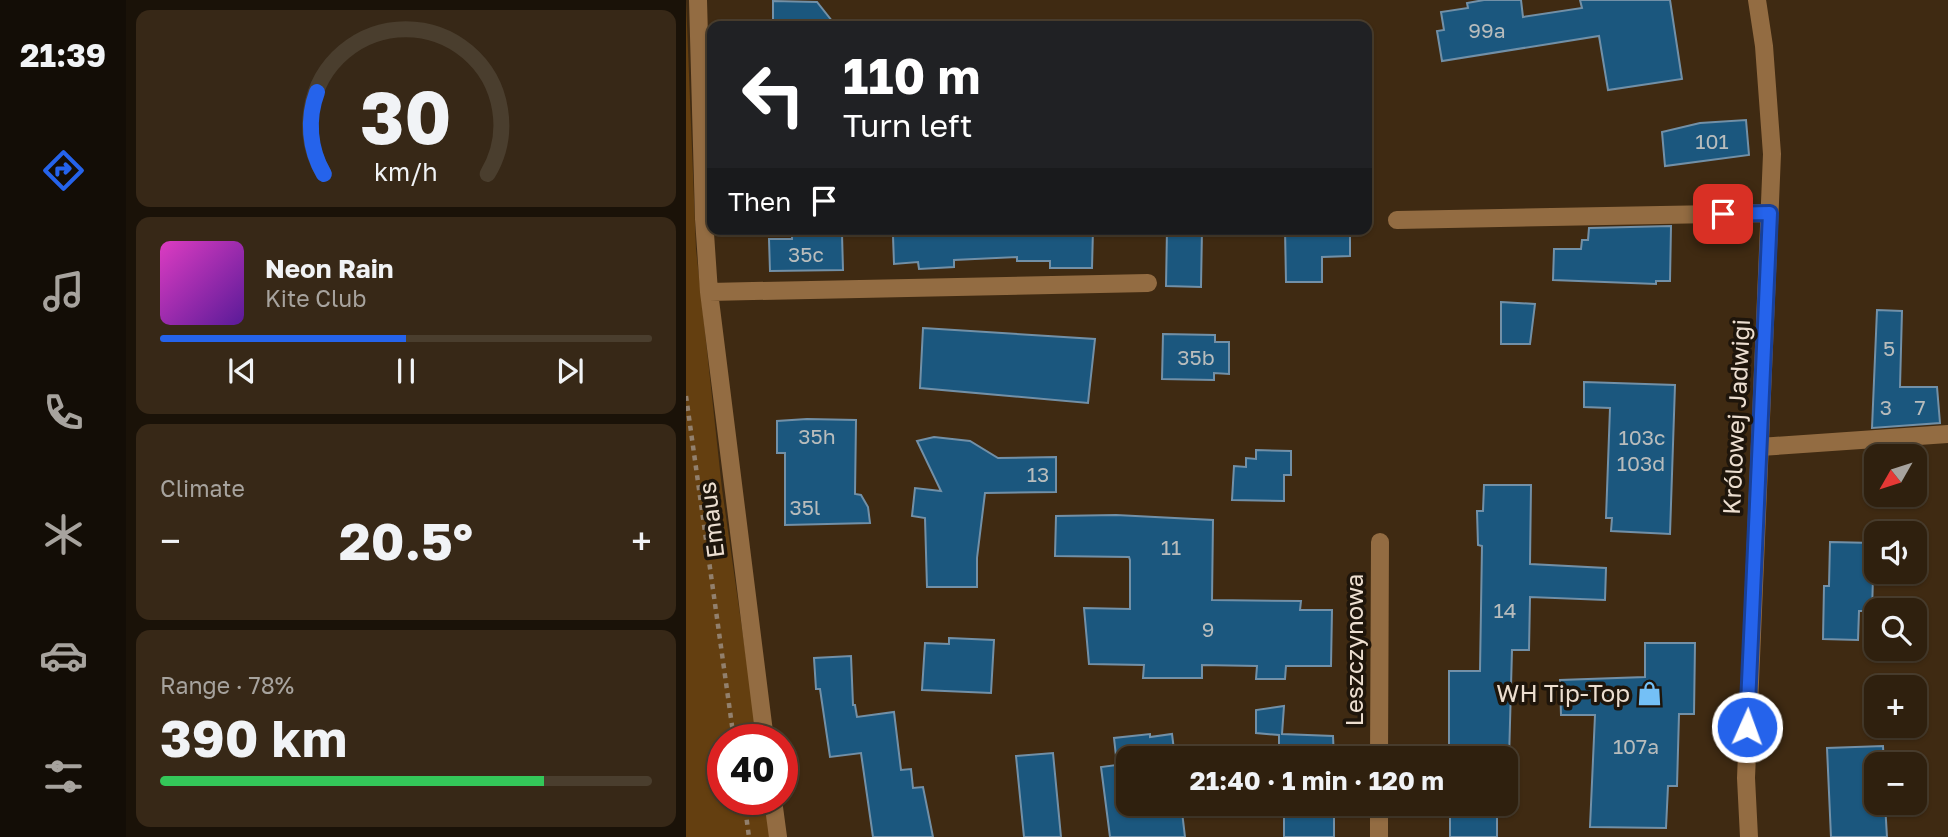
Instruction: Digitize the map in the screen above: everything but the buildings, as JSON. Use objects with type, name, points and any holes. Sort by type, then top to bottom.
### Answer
[{"type":"street","name":"Emaus","points":[[698,0],[704,219],[709,292],[763,724]]},
{"type":"street","name":"Królowej Jadwigi","points":[[1749,837],[1745,778],[1772,154],[1758,0]]},
{"type":"street","points":[[1397,220],[1770,213]]},
{"type":"street","points":[[709,292],[1148,283]]},
{"type":"street","points":[[1760,447],[1948,434]]},
{"type":"street","name":"Leszczynowa","points":[[1379,746],[1380,542]]},
{"type":"street","points":[[775,815],[778,837]]},
{"type":"street","points":[[1379,816],[1379,837]]},
{"type":"path","points":[[686,396],[732,724]]},
{"type":"path","points":[[746,815],[749,837]]},
{"type":"shaded area","points":[[686,0],[696,249],[722,489],[756,724],[707,724],[707,815],[769,815],[772,837],[686,837]]},
{"type":"place","name":"WH Tip-Top","points":[[1650,694]]},
{"type":"route","points":[[1723,214],[1770,213],[1766,354],[1747,727]]}]
